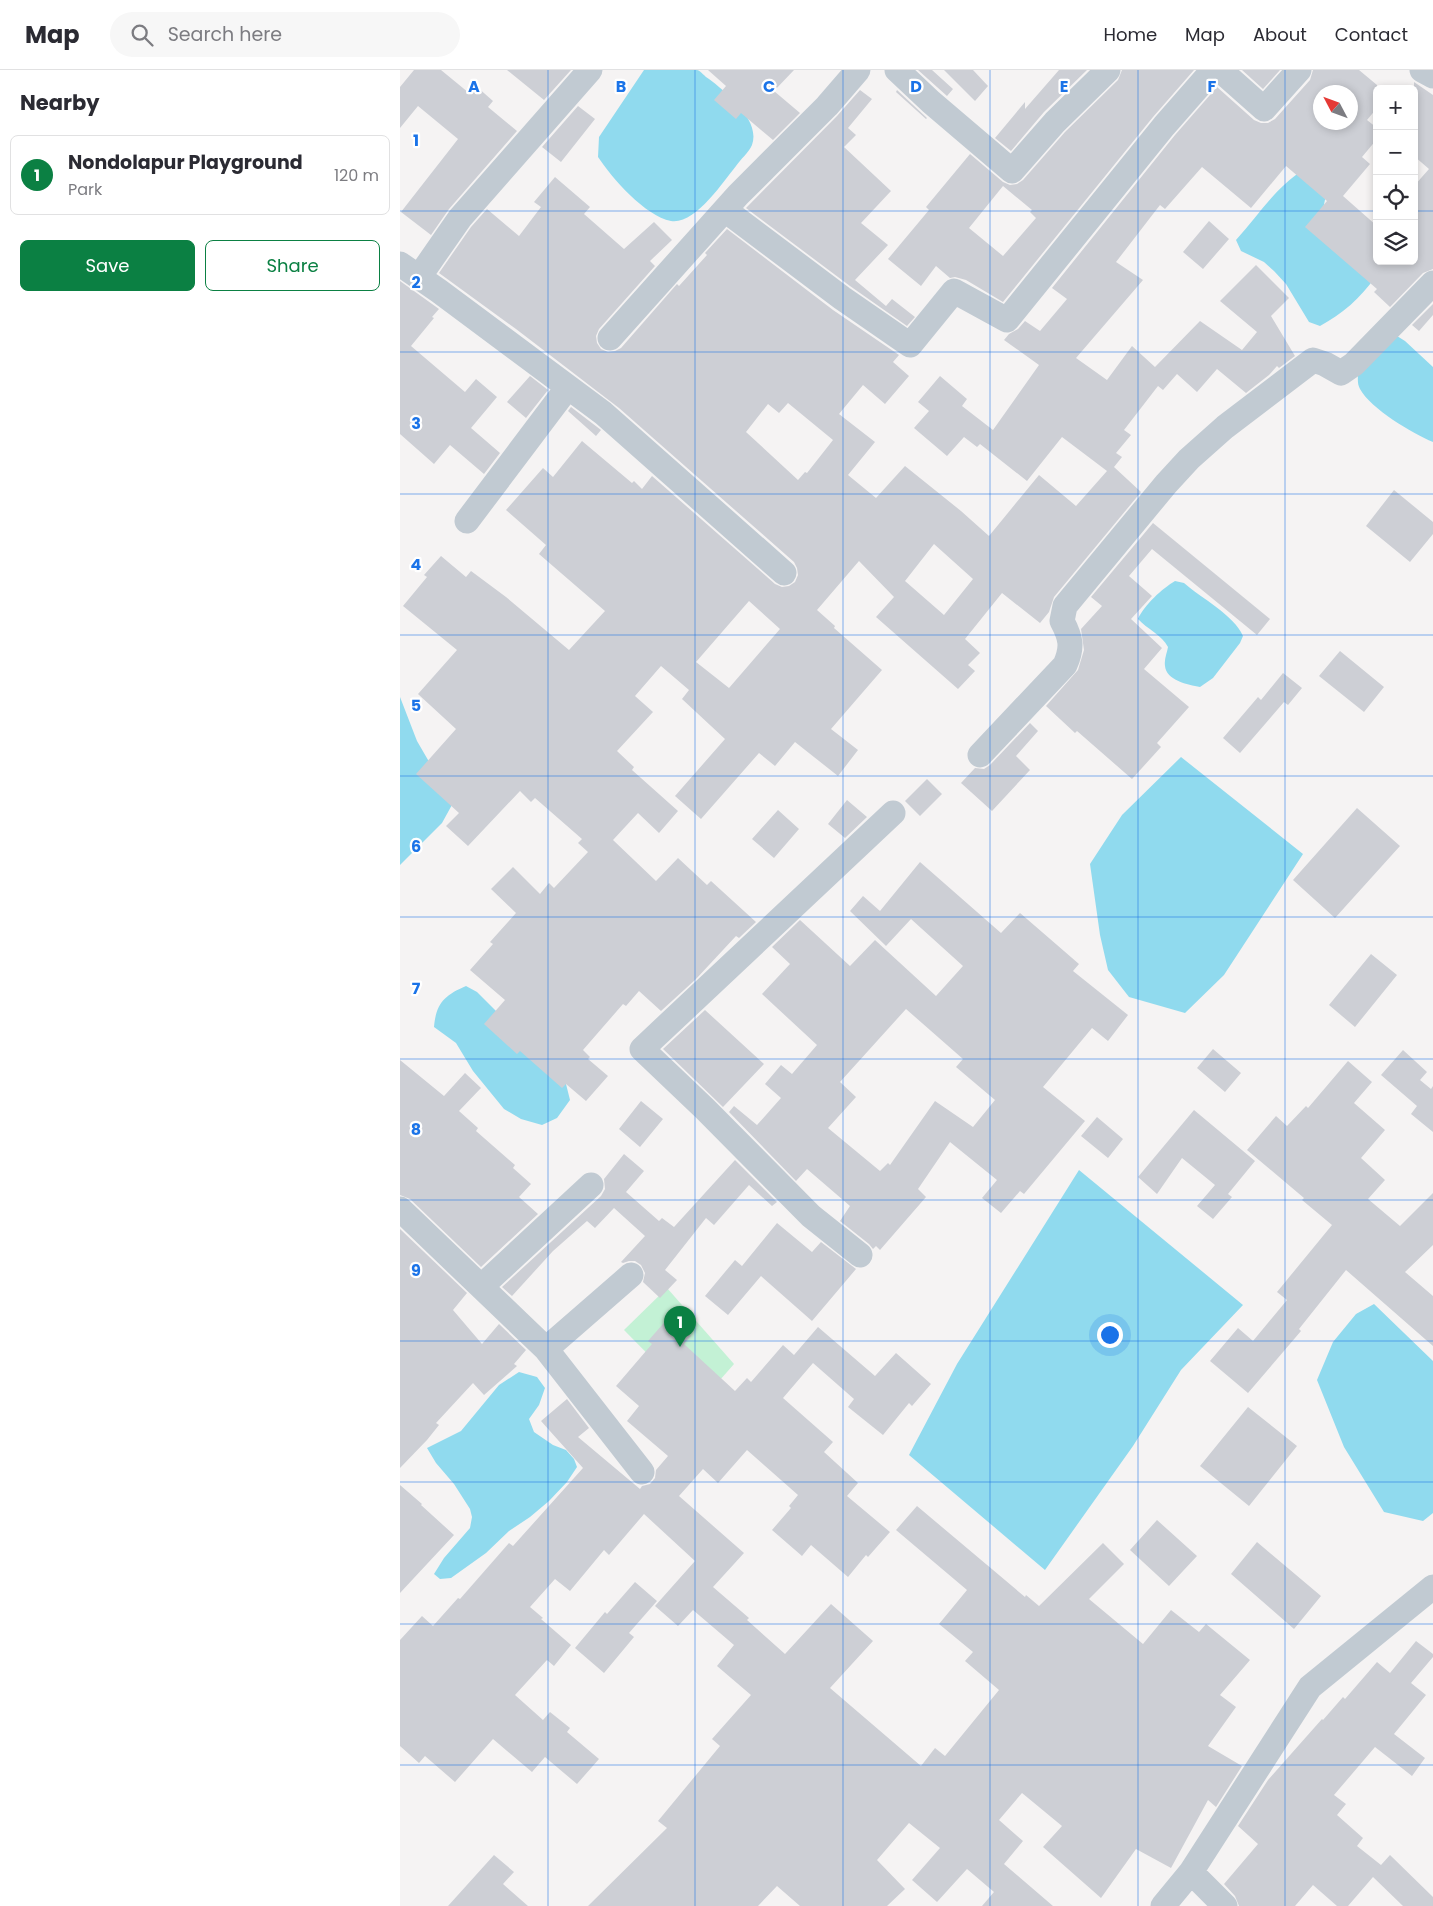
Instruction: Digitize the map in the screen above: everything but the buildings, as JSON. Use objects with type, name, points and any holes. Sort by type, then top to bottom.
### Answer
[{"type":"street","points":[[590,70],[460,218],[410,270],[603,413],[784,573]]},
{"type":"street","points":[[610,338],[725,210],[827,106],[858,70]]},
{"type":"street","points":[[897,70],[930,102],[1012,172],[1055,122],[1108,70]]},
{"type":"street","points":[[725,210],[842,298],[910,345],[954,291],[1007,320],[1164,126],[1213,70]]},
{"type":"street","points":[[1220,70],[1264,109],[1299,70]]},
{"type":"street","points":[[1422,70],[1433,76]]},
{"type":"street","points":[[980,755],[1065,665],[1071,651],[1069,633],[1062,621],[1065,606],[1189,459],[1225,427],[1313,360],[1326,364],[1342,373],[1354,364],[1433,283]]},
{"type":"street","points":[[467,520],[568,387]]},
{"type":"street","points":[[860,1256],[811,1216],[704,1108],[642,1049],[893,813]]},
{"type":"street","points":[[482,1286],[591,1185]]},
{"type":"street","points":[[400,1209],[546,1349],[642,1472]]},
{"type":"street","points":[[546,1349],[631,1274]]},
{"type":"street","points":[[1164,1906],[1191,1872],[1310,1687],[1433,1587]]},
{"type":"street","points":[[1191,1872],[1225,1906]]},
{"type":"green space","points":[[667,1288],[734,1364],[698,1405],[624,1330]]},
{"type":"water","points":[[644,70],[697,70],[732,99],[747,117],[751,126],[753,136],[752,145],[749,150],[708,201],[699,210],[680,220],[671,221],[661,218],[640,204],[620,185],[598,157],[599,137]]},
{"type":"water","points":[[1303,170],[1326,195],[1323,209],[1375,277],[1364,292],[1350,305],[1320,326],[1309,322],[1286,284],[1274,271],[1264,262],[1241,251],[1236,240],[1275,194]]},
{"type":"water","points":[[1397,336],[1433,367],[1433,442],[1414,433],[1382,412],[1365,397],[1359,387],[1358,373]]},
{"type":"water","points":[[1175,581],[1184,583],[1225,614],[1239,628],[1243,636],[1240,643],[1213,678],[1200,687],[1178,681],[1169,675],[1166,671],[1165,663],[1168,647],[1162,639],[1138,619],[1154,597]]},
{"type":"water","points":[[400,697],[417,741],[453,803],[442,823],[400,865]]},
{"type":"water","points":[[1181,757],[1303,854],[1224,975],[1185,1013],[1129,997],[1108,970],[1100,935],[1090,864],[1122,815]]},
{"type":"water","points":[[466,986],[477,992],[565,1080],[570,1100],[557,1118],[542,1125],[521,1119],[504,1109],[473,1071],[456,1043],[434,1027],[439,1006],[452,993]]},
{"type":"water","points":[[1079,1170],[1243,1305],[1181,1370],[1133,1446],[1045,1570],[909,1455],[957,1364]]},
{"type":"water","points":[[1374,1304],[1433,1361],[1433,1513],[1423,1521],[1384,1512],[1344,1447],[1317,1380],[1333,1342],[1356,1314]]},
{"type":"water","points":[[519,1372],[537,1377],[545,1388],[539,1405],[529,1419],[534,1432],[553,1445],[566,1450],[574,1459],[577,1467],[567,1482],[549,1501],[509,1531],[486,1553],[451,1578],[440,1579],[434,1574],[444,1558],[470,1528],[472,1517],[470,1509],[454,1484],[436,1463],[427,1448],[461,1431],[499,1385]]},
{"type":"place","name":"Nondolapur Playground","points":[[680,1347]]}]
